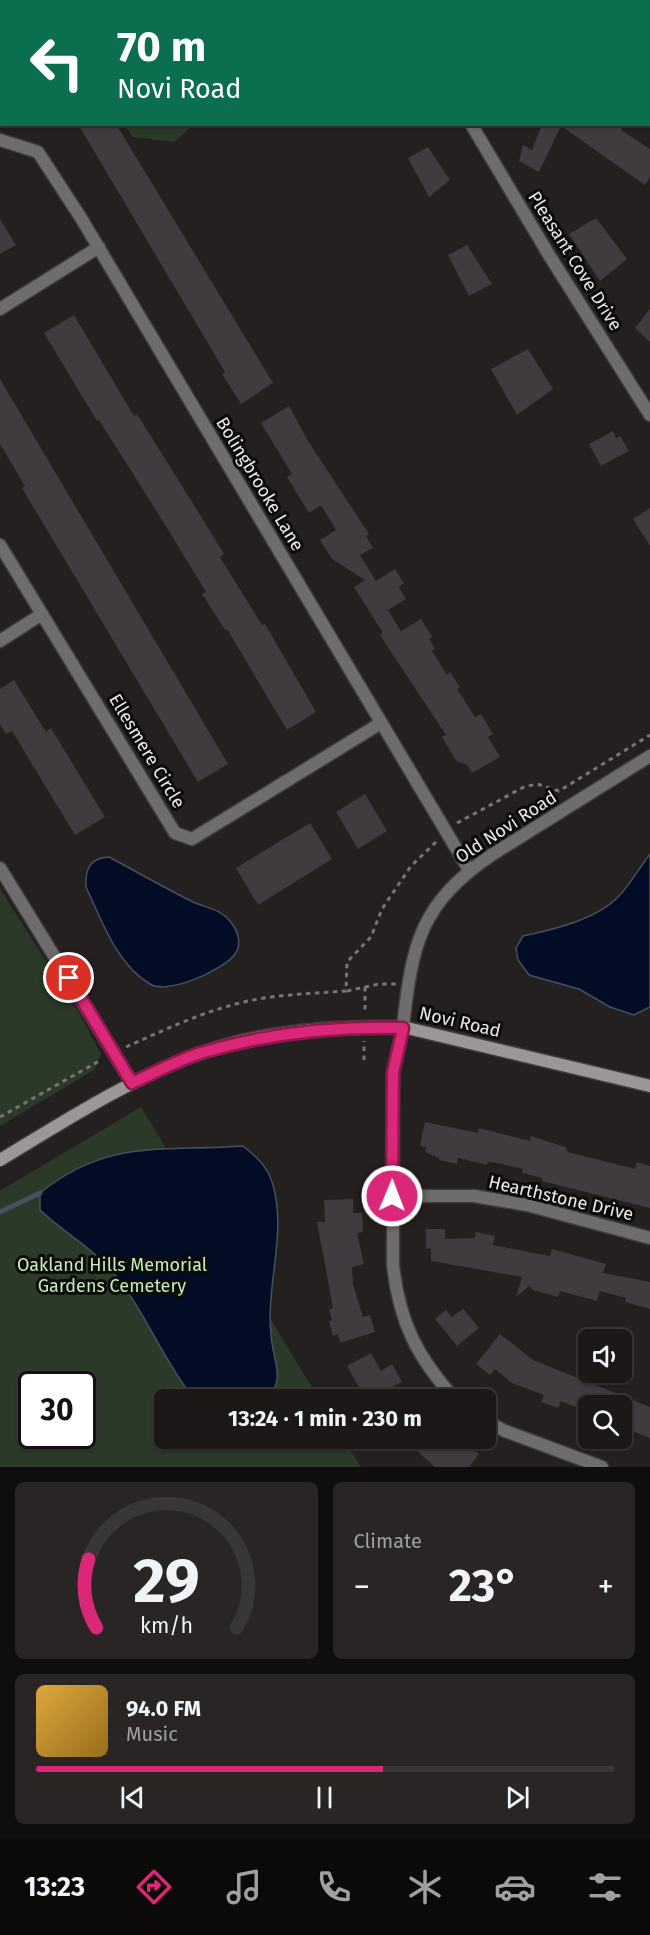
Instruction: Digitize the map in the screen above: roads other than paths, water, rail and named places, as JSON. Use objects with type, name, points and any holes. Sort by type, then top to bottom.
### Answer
[{"type":"main road","name":"Novi Road","points":[[0,1160],[132,1083],[202,1052],[291,1031],[365,1026],[403,1028],[650,1086]]},
{"type":"street","name":"Pleasant Cove Drive","points":[[472,126],[549,255],[650,415]]},
{"type":"street","name":"Bolingbrooke Lane","points":[[0,140],[38,152],[99,248],[469,870]]},
{"type":"street","points":[[0,309],[99,248]]},
{"type":"street","name":"Ellesmere Circle","points":[[0,545],[175,832],[192,839],[381,723]]},
{"type":"street","points":[[0,641],[42,614]]},
{"type":"street","name":"Old Novi Road","points":[[446,1389],[433,1374],[415,1346],[402,1317],[393,1265],[393,1073],[416,948],[428,918],[447,890],[469,870],[650,756]]},
{"type":"street","points":[[0,868],[132,1083]]},
{"type":"street","name":"Hearthstone Drive","points":[[392,1196],[474,1196],[527,1206],[650,1238]]},
{"type":"street","points":[[496,1426],[602,1467]]},
{"type":"water","points":[[650,854],[650,1007],[634,1015],[610,1007],[579,989],[529,975],[518,960],[516,948],[523,936],[574,922],[610,904],[628,886]]},
{"type":"water","points":[[109,857],[182,897],[225,916],[238,936],[239,945],[235,954],[220,967],[182,984],[158,987],[138,976],[111,940],[86,887],[86,875],[93,862]]},
{"type":"water","points":[[243,1146],[257,1158],[268,1173],[277,1205],[278,1225],[270,1307],[270,1328],[277,1369],[277,1381],[274,1389],[187,1389],[172,1368],[134,1301],[111,1270],[95,1254],[40,1210],[40,1193],[65,1175],[89,1163],[137,1151]]},
{"type":"waterway","points":[[0,1212],[40,1193]]},
{"type":"park label","name":"Oakland Hills Memorial Gardens Cemetery","points":[[112,1275]]}]
